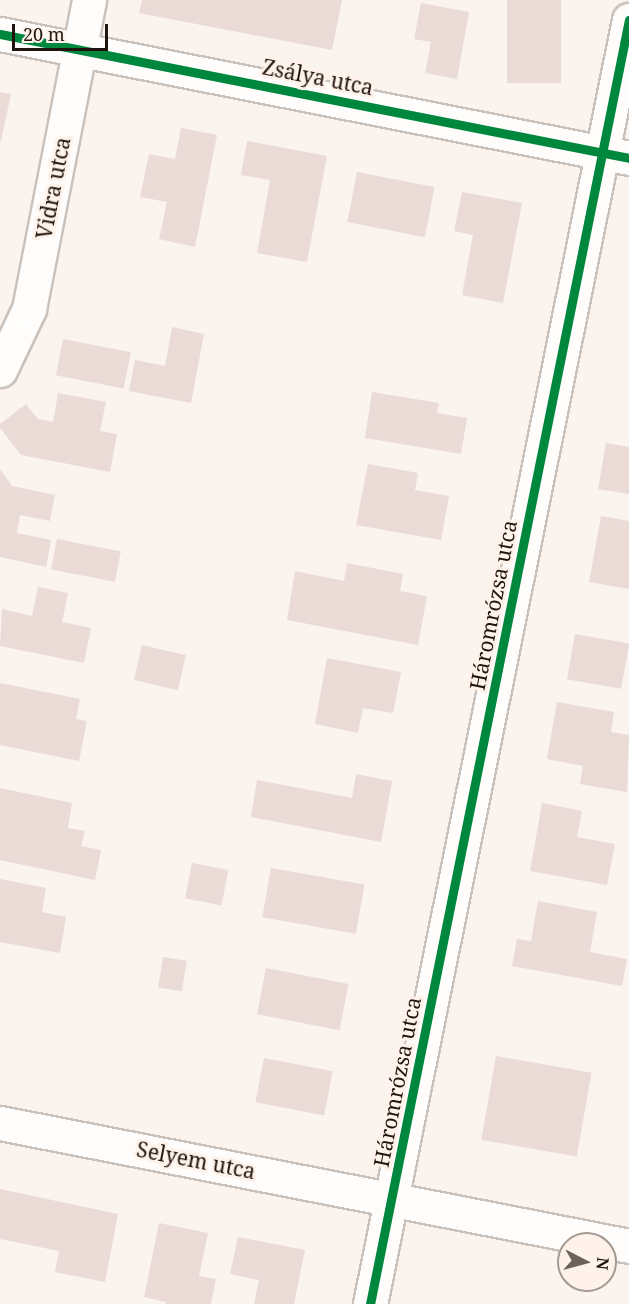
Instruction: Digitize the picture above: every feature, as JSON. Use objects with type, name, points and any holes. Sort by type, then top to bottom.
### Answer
[{"type":"street","name":"Vidra utca","points":[[0,370],[29,309],[89,0]]},
{"type":"street","name":"Háromrózsa utca","points":[[392,1198],[616,155],[629,20]]},
{"type":"street","name":"Zsálya utca","points":[[0,34],[616,155]]},
{"type":"street","name":"Selyem utca","points":[[0,1123],[629,1246]]},
{"type":"street","points":[[370,1304],[392,1198]]},
{"type":"building","points":[[142,0],[342,0],[332,50],[139,13]]},
{"type":"building","points":[[507,0],[561,0],[561,83],[507,83]]},
{"type":"building","points":[[421,3],[469,12],[457,79],[425,73],[431,42],[414,39]]},
{"type":"building","points":[[0,92],[11,94],[1,141],[0,141]]},
{"type":"building","points":[[181,128],[217,135],[195,247],[159,239],[167,202],[140,197],[149,154],[175,159]]},
{"type":"building","points":[[247,141],[327,156],[307,262],[257,253],[270,180],[241,175]]},
{"type":"building","points":[[357,172],[435,187],[425,237],[347,222]]},
{"type":"building","points":[[462,192],[522,203],[503,303],[462,295],[473,235],[454,231]]},
{"type":"building","points":[[172,327],[204,334],[191,403],[129,391],[135,360],[165,366]]},
{"type":"building","points":[[63,339],[131,352],[124,388],[56,375]]},
{"type":"building","points":[[372,392],[439,403],[437,413],[467,418],[461,454],[365,438]]},
{"type":"building","points":[[58,393],[106,402],[100,431],[117,434],[110,472],[21,455],[0,428],[0,424],[26,404],[38,419],[53,422]]},
{"type":"building","points":[[606,443],[629,447],[629,494],[598,489]]},
{"type":"building","points":[[368,464],[418,473],[415,490],[449,496],[441,540],[356,525]]},
{"type":"building","points":[[0,469],[12,486],[55,495],[50,521],[20,515],[17,533],[51,540],[46,567],[0,557]]},
{"type":"building","points":[[601,516],[629,521],[629,589],[589,582]]},
{"type":"building","points":[[57,539],[121,551],[115,582],[51,569]]},
{"type":"building","points":[[347,563],[403,574],[400,591],[427,596],[418,645],[287,620],[295,571],[344,581]]},
{"type":"building","points":[[38,587],[68,593],[62,622],[91,628],[84,663],[0,646],[2,609],[32,616]]},
{"type":"building","points":[[575,634],[629,644],[621,689],[567,679]]},
{"type":"building","points":[[142,645],[186,655],[178,690],[134,680]]},
{"type":"building","points":[[327,658],[401,672],[393,713],[363,708],[358,733],[315,724]]},
{"type":"building","points":[[0,683],[80,699],[76,719],[87,721],[79,761],[0,745]]},
{"type":"building","points":[[557,702],[614,712],[611,732],[629,735],[627,792],[580,784],[583,766],[547,759]]},
{"type":"building","points":[[356,774],[392,781],[381,842],[251,817],[257,780],[352,798]]},
{"type":"building","points":[[0,788],[72,803],[68,828],[85,831],[81,846],[101,850],[95,880],[0,860]]},
{"type":"building","points":[[542,803],[582,811],[577,837],[615,844],[607,885],[530,871]]},
{"type":"building","points":[[192,863],[228,870],[221,905],[185,898]]},
{"type":"building","points":[[271,868],[365,884],[356,934],[262,917]]},
{"type":"building","points":[[0,879],[46,888],[42,912],[66,917],[60,953],[0,942]]},
{"type":"building","points":[[538,901],[597,912],[590,952],[627,959],[622,986],[512,966],[517,939],[531,941]]},
{"type":"building","points":[[163,957],[187,961],[182,991],[158,988]]},
{"type":"building","points":[[266,968],[348,984],[339,1030],[257,1014]]},
{"type":"building","points":[[496,1056],[592,1073],[577,1157],[481,1140]]},
{"type":"building","points":[[264,1058],[333,1071],[324,1116],[255,1102]]},
{"type":"building","points":[[0,1189],[118,1214],[105,1282],[55,1272],[59,1251],[0,1239]]},
{"type":"building","points":[[159,1223],[208,1233],[199,1276],[216,1279],[211,1304],[165,1304],[166,1302],[144,1297]]},
{"type":"building","points":[[238,1237],[305,1250],[294,1304],[254,1304],[259,1280],[230,1274]]},
{"type":"cycle path","points":[[370,1304],[629,20]]},
{"type":"cycle path","points":[[0,34],[629,158]]}]
